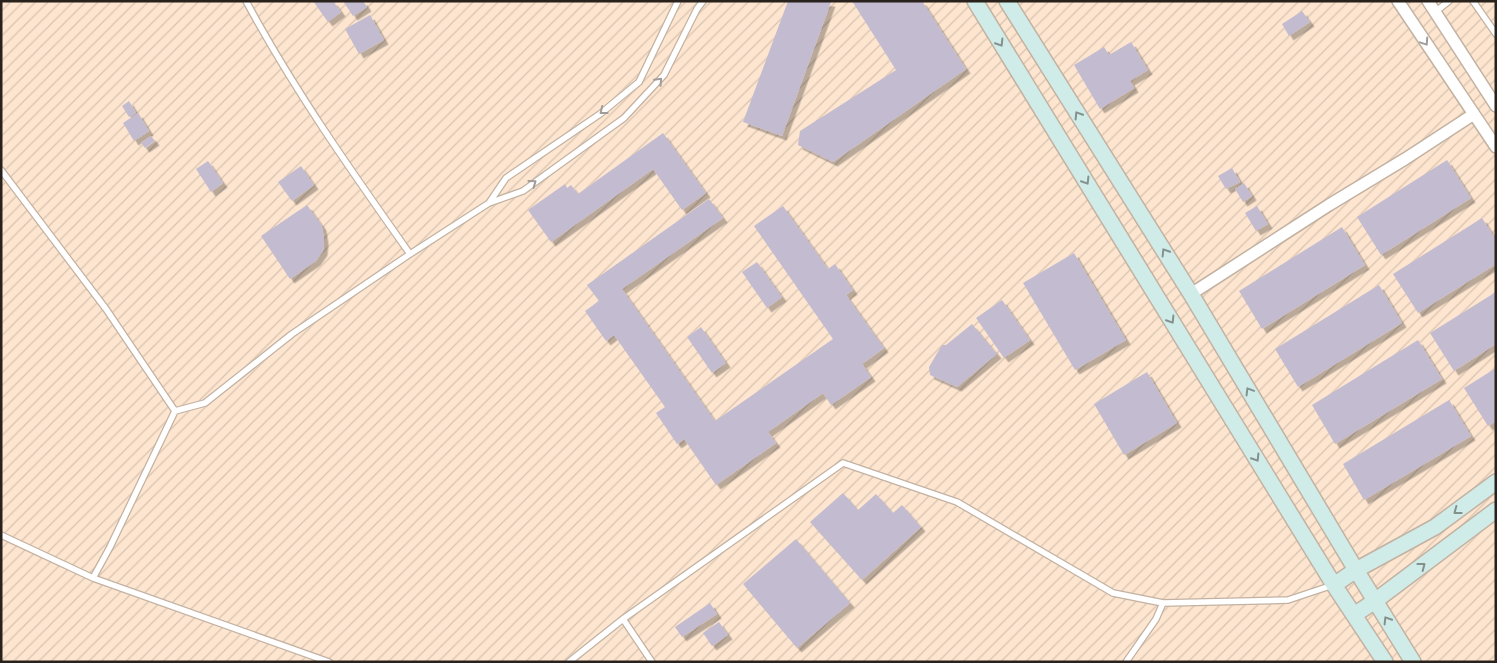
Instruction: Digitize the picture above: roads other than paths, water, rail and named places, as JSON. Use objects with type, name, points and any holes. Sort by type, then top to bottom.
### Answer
[{"type":"main road","points":[[975,1],[1334,585],[1386,662]]},
{"type":"main road","points":[[1007,1],[1191,294],[1413,662]]},
{"type":"main road","points":[[1334,585],[1356,570],[1435,527],[1496,482]]},
{"type":"main road","points":[[1354,615],[1496,510]]},
{"type":"street","points":[[1398,1],[1496,147]]},
{"type":"street","points":[[1428,1],[1496,106]]},
{"type":"street","points":[[1191,294],[1474,114]]},
{"type":"lane","points":[[246,1],[265,37],[332,144],[410,254]]},
{"type":"lane","points":[[489,203],[506,178],[600,114],[639,82],[678,1]]},
{"type":"lane","points":[[175,410],[205,403],[292,334],[489,203],[523,191],[624,118],[664,75],[697,9],[703,1]]},
{"type":"lane","points":[[1435,12],[1449,1]]},
{"type":"lane","points":[[1473,1],[1496,34]]},
{"type":"lane","points":[[1,170],[4,178],[106,309],[175,410]]},
{"type":"lane","points":[[92,578],[110,547],[175,410]]},
{"type":"lane","points":[[569,662],[623,619],[843,463],[957,502],[1113,593],[1164,604],[1288,600],[1334,585]]},
{"type":"lane","points":[[1,536],[92,578],[329,662]]},
{"type":"lane","points":[[1126,662],[1156,619],[1164,604]]},
{"type":"lane","points":[[623,619],[652,662]]}]
